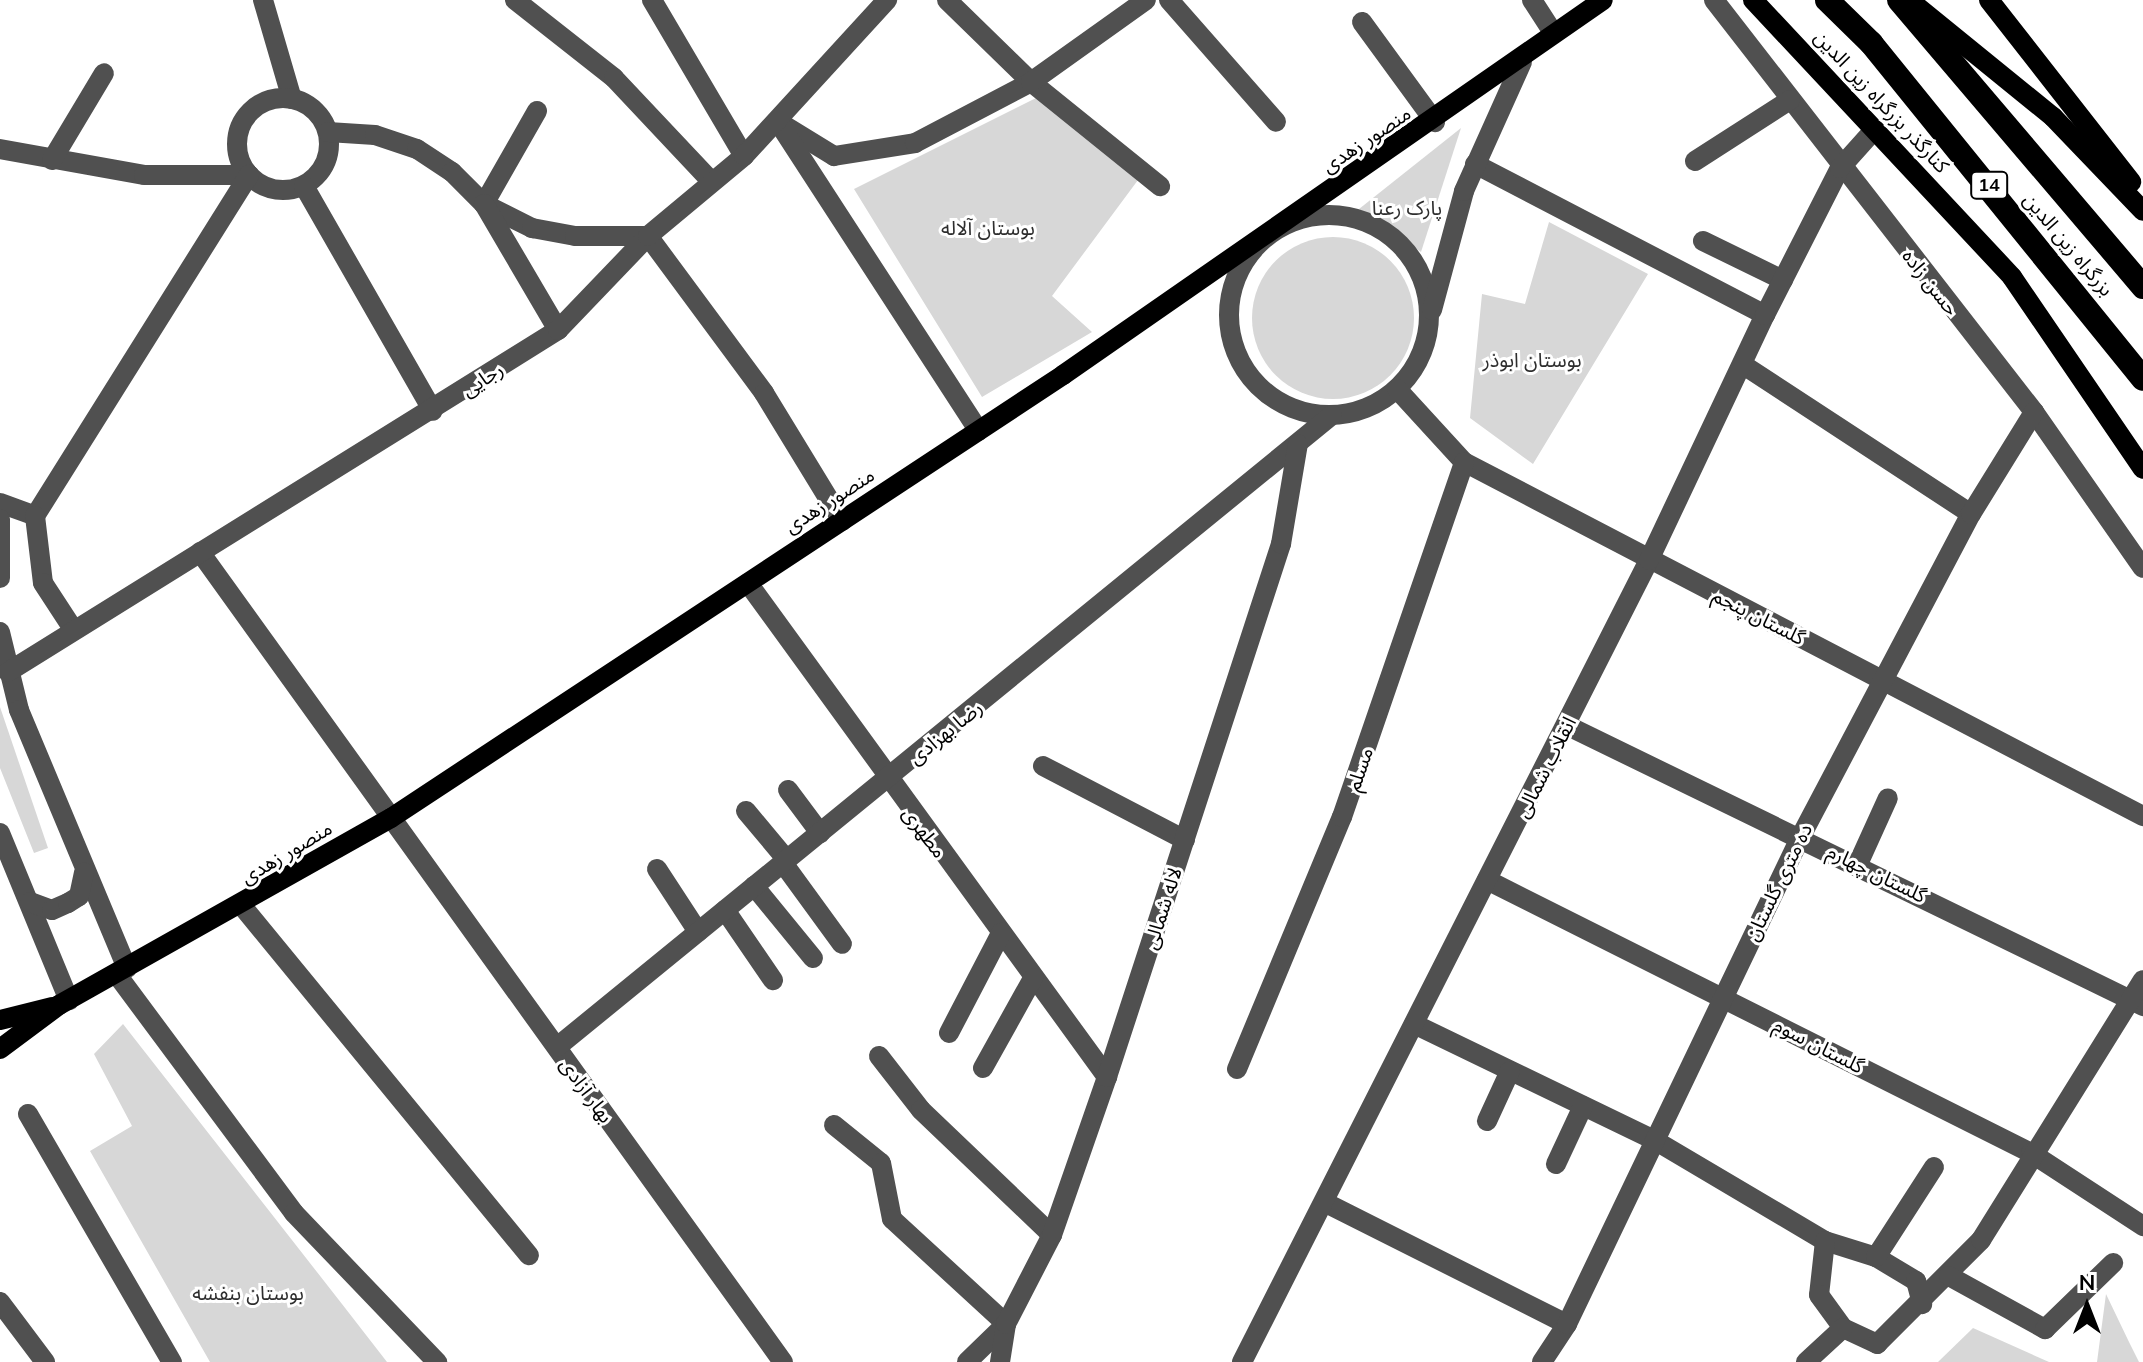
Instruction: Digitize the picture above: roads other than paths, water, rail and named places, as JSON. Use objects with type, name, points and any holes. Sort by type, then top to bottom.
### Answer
[{"type":"highway","name":"بزرگراه زین الدین","points":[[1827,0],[1871,43],[2143,379]]},
{"type":"highway","name":"بزرگراه زین الدین","points":[[1899,0],[2143,287]]},
{"type":"main road","name":"منصور زهدی","points":[[0,1049],[64,1003],[242,906],[391,818],[979,431],[1522,62],[1554,34],[1603,0]]},
{"type":"main road","name":"کنارگذر بزرگراه زین الدین","points":[[1753,0],[2012,277],[2143,469]]},
{"type":"main road","points":[[1909,0],[2053,117],[2143,211]]},
{"type":"main road","points":[[1989,0],[2143,198]]},
{"type":"main road","name":"منصور زهدی","points":[[0,1020],[64,1003]]},
{"type":"street","points":[[263,0],[292,99]]},
{"type":"street","points":[[515,0],[614,78],[712,182]]},
{"type":"street","points":[[652,0],[744,156]]},
{"type":"street","name":"رجایی","points":[[8,672],[73,629],[433,411],[558,330],[648,236],[744,156],[887,0]]},
{"type":"street","points":[[947,0],[1031,82],[1160,186]]},
{"type":"street","points":[[777,121],[834,156],[915,143],[1031,82],[1146,0]]},
{"type":"street","points":[[1169,0],[1276,122]]},
{"type":"street","points":[[1532,0],[1554,34]]},
{"type":"street","name":"حسن زاده","points":[[1714,0],[1840,168],[2034,412],[2143,568]]},
{"type":"street","points":[[1362,22],[1435,122]]},
{"type":"street","points":[[1430,317],[1419,267],[1384,230],[1332,217],[1267,235],[1234,286],[1230,339],[1257,386],[1279,402],[1332,415],[1367,407],[1397,389],[1420,356],[1475,164],[1522,62]]},
{"type":"street","points":[[52,160],[104,73]]},
{"type":"street","points":[[0,149],[144,175],[249,175],[275,190],[304,186],[326,163],[328,132],[316,111],[292,99],[264,102],[243,122],[237,149],[249,175]]},
{"type":"street","points":[[1695,161],[1790,100]]},
{"type":"street","points":[[484,204],[537,111]]},
{"type":"street","points":[[777,121],[979,431]]},
{"type":"street","name":"انقلاب شمالی","points":[[1242,1362],[1649,560],[1745,366],[1765,315],[1840,168],[1875,129]]},
{"type":"street","points":[[328,132],[375,135],[417,149],[484,204],[532,228],[575,236],[648,236],[764,393],[842,521]]},
{"type":"street","points":[[1475,164],[1765,315]]},
{"type":"street","points":[[73,629],[43,583],[35,516],[249,175]]},
{"type":"street","points":[[304,186],[433,411]]},
{"type":"street","points":[[484,204],[558,330]]},
{"type":"street","points":[[1703,241],[1783,280]]},
{"type":"street","points":[[1745,366],[1971,514]]},
{"type":"street","name":"گلستان پنجم","points":[[1397,389],[1464,462],[2143,816]]},
{"type":"street","name":"ده متری گلستان","points":[[1542,1362],[1567,1324],[1722,996],[1882,679],[1971,514],[2034,412]]},
{"type":"street","name":"رضا بهزادی","points":[[557,1047],[1332,415]]},
{"type":"street","name":"لاله شمالی","points":[[1000,1362],[1006,1324],[1052,1235],[1185,840],[1281,544],[1298,444]]},
{"type":"street","name":"مسلم","points":[[1237,1069],[1342,817],[1464,462]]},
{"type":"street","points":[[0,503],[35,516]]},
{"type":"street","points":[[0,519],[0,578]]},
{"type":"street","name":"بهار آزادی","points":[[200,552],[783,1362]]},
{"type":"street","name":"مطهری","points":[[748,583],[885,780],[1107,1077]]},
{"type":"street","points":[[0,632],[8,672],[122,972],[294,1213],[437,1362]]},
{"type":"street","name":"گلستان چهارم","points":[[1566,725],[1801,836],[2137,1002]]},
{"type":"street","points":[[1043,766],[1185,840]]},
{"type":"street","points":[[788,790],[820,833]]},
{"type":"street","points":[[1858,864],[1888,798]]},
{"type":"street","points":[[746,811],[842,944]]},
{"type":"street","points":[[0,833],[64,1003]]},
{"type":"street","points":[[0,850],[25,893],[52,910],[79,896],[84,873]]},
{"type":"street","points":[[657,869],[698,932]]},
{"type":"street","name":"گلستان سوم","points":[[1487,880],[2031,1153],[2143,1226]]},
{"type":"street","points":[[754,886],[813,958]]},
{"type":"street","points":[[242,906],[529,1255]]},
{"type":"street","points":[[725,910],[773,980]]},
{"type":"street","points":[[949,1033],[1001,933]]},
{"type":"street","points":[[983,1068],[1033,978]]},
{"type":"street","points":[[1877,1344],[1922,1304],[1981,1240],[2031,1153],[2137,1002],[2143,980]]},
{"type":"street","points":[[1414,1024],[1656,1141],[1825,1241],[1876,1257],[1916,1281],[1922,1304]]},
{"type":"street","points":[[879,1056],[921,1110],[1052,1235]]},
{"type":"street","points":[[1487,1121],[1510,1071]]},
{"type":"street","points":[[1556,1164],[1583,1106]]},
{"type":"street","points":[[28,1114],[172,1362]]},
{"type":"street","points":[[834,1125],[881,1163],[892,1219],[1006,1324],[967,1362]]},
{"type":"street","points":[[1876,1257],[1934,1167]]},
{"type":"street","points":[[1324,1202],[1567,1324]]},
{"type":"street","points":[[1825,1241],[1819,1295],[1843,1328],[1877,1344],[1888,1362]]},
{"type":"street","points":[[1949,1276],[2045,1329],[2113,1263]]},
{"type":"street","points":[[0,1302],[45,1362]]},
{"type":"street","points":[[1806,1362],[1843,1328]]},
{"type":"park label","name":"پارک رعنا","points":[[1407,207]]},
{"type":"park label","name":"بوستان آلاله","points":[[988,227]]},
{"type":"park label","name":"بوستان ابوذر","points":[[1532,359]]},
{"type":"park label","name":"بوستان بنفشه","points":[[248,1292]]}]
